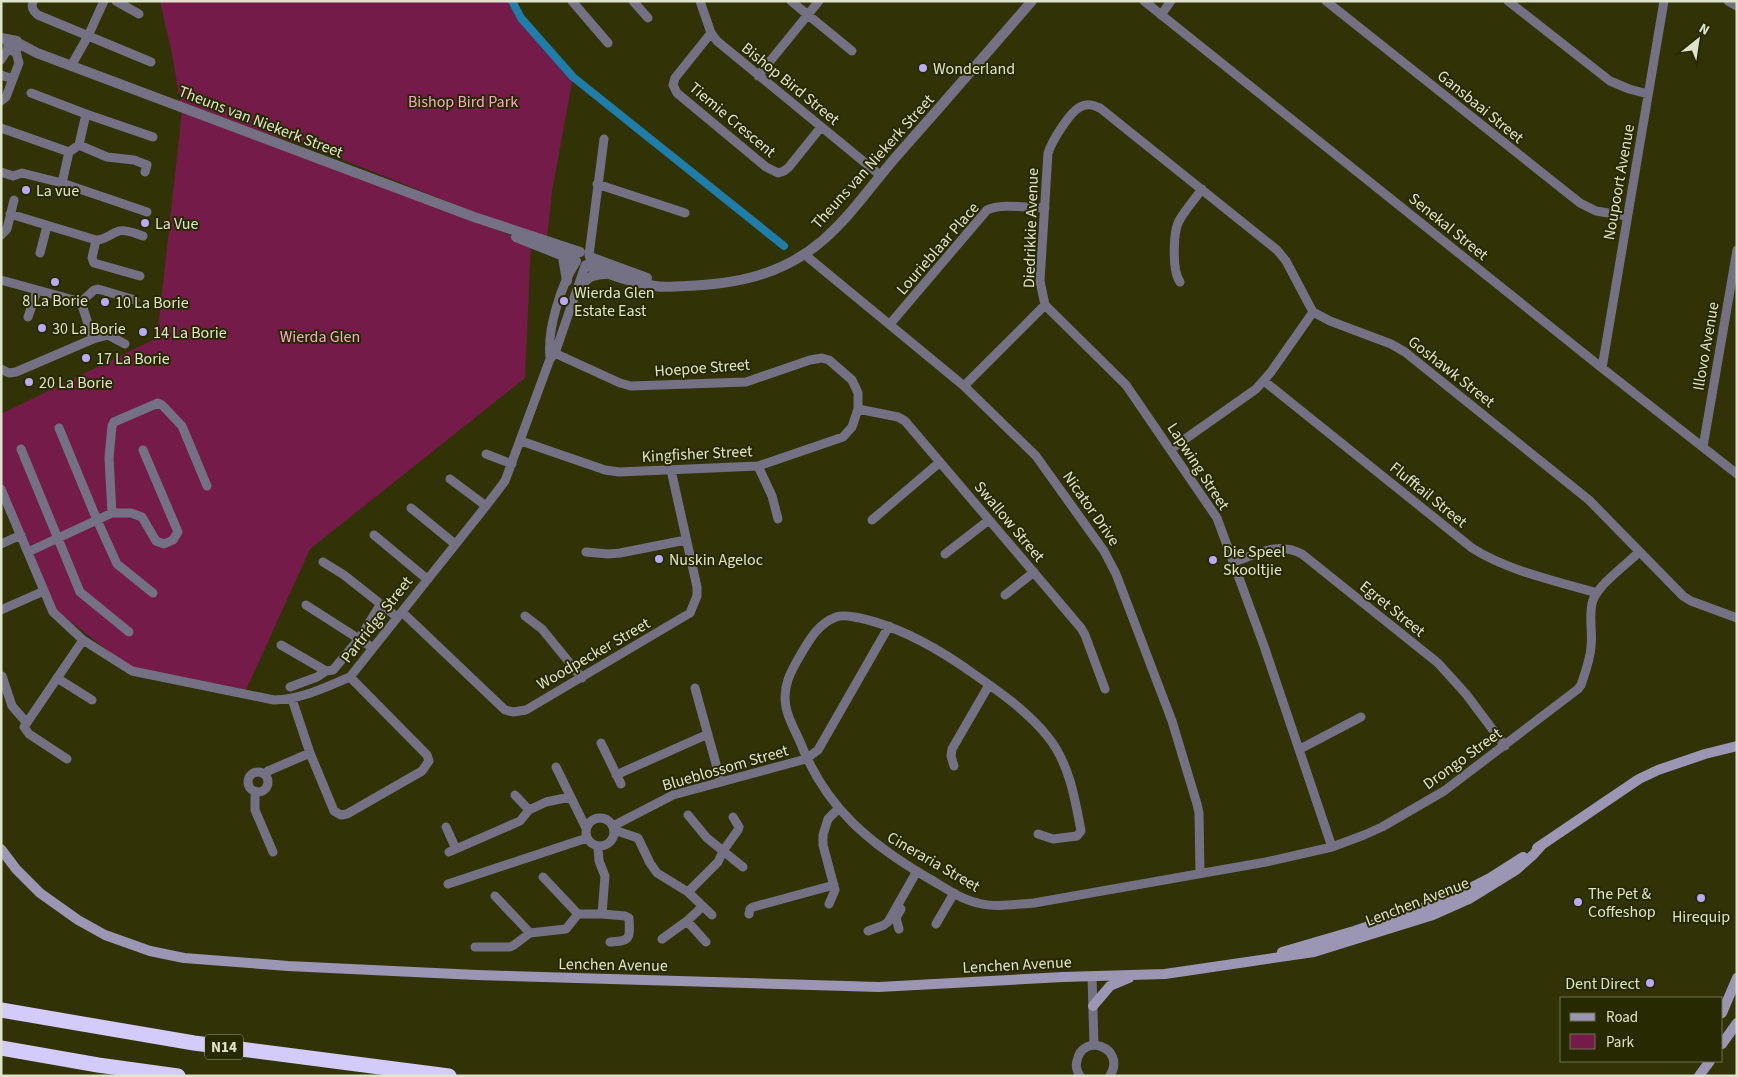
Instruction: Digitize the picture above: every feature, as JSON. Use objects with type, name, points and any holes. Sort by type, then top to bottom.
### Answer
[{"type":"highway","name":"N14","points":[[1,1010],[194,1043],[449,1076]]},
{"type":"highway","points":[[1,1048],[98,1065],[178,1076]]},
{"type":"main road","name":"Lenchen Avenue","points":[[1,849],[16,869],[40,893],[78,920],[105,935],[150,951],[184,958],[288,966],[477,975],[870,987],[1092,976],[1134,976],[1195,970],[1314,952],[1433,915],[1484,892],[1520,866],[1541,846],[1639,779],[1678,762],[1726,749],[1737,748]]},
{"type":"main road","points":[[1093,1006],[1110,986],[1134,976]]},
{"type":"main road","points":[[1723,1011],[1737,978]]},
{"type":"main road","points":[[1723,1043],[1737,1024]]},
{"type":"main road","points":[[1694,1076],[1701,1062]]},
{"type":"main road","points":[[1699,1076],[1709,1062]]},
{"type":"street","points":[[33,1],[32,8],[38,15],[151,62]]},
{"type":"street","points":[[71,66],[88,36],[104,1]]},
{"type":"street","points":[[116,1],[139,14]]},
{"type":"street","points":[[572,1],[608,42]]},
{"type":"street","points":[[633,1],[648,18]]},
{"type":"street","name":"Bishop Bird Street","points":[[700,1],[711,33],[727,50],[880,175]]},
{"type":"street","points":[[791,1],[852,51]]},
{"type":"street","points":[[758,76],[818,1]]},
{"type":"street","name":"Theuns van Niekerk Street","points":[[474,217],[563,257],[583,259],[611,274],[647,285],[662,287],[713,285],[775,271],[804,254],[838,226],[1032,1]]},
{"type":"street","name":"Senekal Street","points":[[1144,1],[1737,474]]},
{"type":"street","points":[[1161,15],[1172,1]]},
{"type":"street","name":"Gansbaai Street","points":[[1326,1],[1580,203],[1596,211],[1627,216]]},
{"type":"street","points":[[1508,1],[1610,81],[1648,94]]},
{"type":"street","name":"Noupoort Avenue","points":[[1602,368],[1664,1]]},
{"type":"street","points":[[1728,1],[1737,6]]},
{"type":"street","name":"Tiemie Crescent","points":[[711,33],[674,78],[673,84],[677,93],[766,167],[778,173],[789,167],[821,127]]},
{"type":"street","points":[[1,60],[11,45]]},
{"type":"street","points":[[1,99],[8,77],[11,45]]},
{"type":"street","name":"Theuns van Niekerk Street","points":[[11,45],[37,53],[583,259],[670,286]]},
{"type":"street","points":[[31,93],[153,137]]},
{"type":"street","name":"Diedrikkie Avenue","points":[[964,386],[1044,305],[1040,281],[1049,148],[1054,137],[1079,107],[1086,104],[1100,108],[1202,189]]},
{"type":"street","points":[[62,183],[69,152],[79,145],[86,114]]},
{"type":"street","points":[[1,128],[69,152]]},
{"type":"street","points":[[583,259],[590,236],[604,139]]},
{"type":"street","points":[[79,145],[107,157],[134,160],[147,165],[145,172]]},
{"type":"street","points":[[1,172],[13,176],[22,173],[62,183],[146,212]]},
{"type":"street","points":[[597,184],[685,213]]},
{"type":"street","points":[[1171,449],[1256,389],[1313,312],[1282,255],[1202,189],[1180,219],[1176,228],[1174,267],[1180,282]]},
{"type":"street","points":[[1,235],[7,229],[14,200]]},
{"type":"street","name":"Lourieblaar Place","points":[[890,324],[987,210],[1000,207],[1045,208]]},
{"type":"street","points":[[10,214],[96,240],[105,239],[119,231],[127,231],[143,236]]},
{"type":"street","points":[[40,253],[47,226]]},
{"type":"street","points":[[96,240],[92,258],[94,263],[140,276]]},
{"type":"street","name":"Illovo Avenue","points":[[1704,448],[1737,250]]},
{"type":"street","name":"Nicator Drive","points":[[804,254],[964,386],[1036,456],[1104,551],[1116,574],[1172,721],[1195,796],[1199,813],[1200,873]]},
{"type":"street","points":[[563,257],[565,284],[577,290],[592,276],[611,274]]},
{"type":"street","name":"Partridge Street","points":[[552,354],[554,315],[565,284],[583,259]]},
{"type":"street","name":"Partridge Street","points":[[1,489],[56,616],[83,640],[128,670],[274,700],[292,699],[350,677],[486,506],[504,480],[521,441],[577,290],[583,259]]},
{"type":"street","points":[[1,280],[80,302]]},
{"type":"street","points":[[80,302],[94,290],[98,289],[135,300]]},
{"type":"street","points":[[28,317],[37,291]]},
{"type":"street","points":[[80,302],[93,339]]},
{"type":"street","name":"Lapwing Street","points":[[1044,305],[1126,385],[1213,511],[1234,562],[1332,846]]},
{"type":"street","name":"Goshawk Street","points":[[1313,312],[1330,321],[1391,344],[1405,352],[1589,500],[1683,596],[1692,602],[1737,618]]},
{"type":"street","points":[[1,369],[9,373],[16,372],[93,339],[108,335],[125,344]]},
{"type":"street","name":"Hoepoe Street","points":[[552,354],[631,386],[746,382],[810,360],[822,358],[829,360],[856,385],[858,409]]},
{"type":"street","name":"Flufftail Street","points":[[1264,380],[1484,556],[1597,594]]},
{"type":"street","points":[[112,513],[109,458],[112,426],[114,422],[158,403],[182,426],[207,486]]},
{"type":"street","name":"Swallow Street","points":[[858,409],[902,418],[1081,628],[1105,688]]},
{"type":"street","name":"Kingfisher Street","points":[[521,441],[605,470],[619,472],[758,466],[844,437],[852,427],[858,409]]},
{"type":"street","points":[[59,428],[117,564],[153,592]]},
{"type":"street","points":[[21,448],[82,594],[129,632]]},
{"type":"street","points":[[28,552],[112,513],[131,513],[142,517],[158,542],[170,542],[178,532],[143,450]]},
{"type":"street","points":[[486,454],[512,464]]},
{"type":"street","points":[[872,520],[940,462]]},
{"type":"street","points":[[758,466],[772,496],[778,519]]},
{"type":"street","name":"Woodpecker Street","points":[[323,562],[344,575],[380,605],[399,615],[505,710],[513,712],[526,710],[690,613],[697,596],[697,587],[672,470]]},
{"type":"street","points":[[450,479],[486,506]]},
{"type":"street","points":[[411,508],[454,544]]},
{"type":"street","points":[[945,554],[989,520]]},
{"type":"street","points":[[1,544],[21,535]]},
{"type":"street","points":[[374,535],[427,579]]},
{"type":"street","points":[[586,552],[620,553],[686,540]]},
{"type":"street","name":"Egret Street","points":[[1234,562],[1279,548],[1293,550],[1302,554],[1438,663],[1466,694],[1505,746]]},
{"type":"street","points":[[1597,594],[1639,552]]},
{"type":"street","points":[[1005,596],[1034,572]]},
{"type":"street","points":[[1,610],[44,591]]},
{"type":"street","name":"Drongo Street","points":[[1200,873],[1266,862],[1332,846],[1382,827],[1444,792],[1572,694],[1580,685],[1590,654],[1592,608],[1597,594]]},
{"type":"street","points":[[290,687],[332,670],[359,639],[380,605]]},
{"type":"street","points":[[306,606],[373,648]]},
{"type":"street","points":[[525,616],[542,629],[582,678]]},
{"type":"street","name":"Cineraria Street","points":[[1038,834],[1056,839],[1081,834],[1071,784],[1065,767],[1049,738],[1026,714],[989,685],[941,652],[890,626],[848,616],[837,617],[819,627],[790,673],[785,685],[786,709],[806,759],[822,787],[838,809],[875,844],[918,872],[954,893],[978,904],[1002,905],[1034,903],[1200,873]]},
{"type":"street","name":"Blueblossom Street","points":[[598,846],[608,844],[614,835],[613,828],[673,795],[806,759],[818,750],[890,626]]},
{"type":"street","points":[[67,759],[27,732],[24,727],[83,640]]},
{"type":"street","points":[[281,645],[326,671]]},
{"type":"street","points":[[2,676],[12,706],[27,723]]},
{"type":"street","points":[[292,699],[310,753],[334,810],[341,815],[347,814],[414,776],[428,764],[427,755],[350,677]]},
{"type":"street","points":[[57,678],[92,700]]},
{"type":"street","points":[[954,766],[951,756],[952,749],[989,685]]},
{"type":"street","points":[[695,688],[721,782]]},
{"type":"street","points":[[1300,749],[1361,717]]},
{"type":"street","points":[[616,775],[708,734]]},
{"type":"street","points":[[601,743],[620,784]]},
{"type":"street","name":"Blueblossom Street","points":[[801,745],[818,750]]},
{"type":"street","points":[[265,775],[268,771],[310,753]]},
{"type":"street","points":[[556,768],[586,828],[587,838],[594,845],[598,846],[598,861],[605,876],[602,914]]},
{"type":"street","points":[[258,772],[265,775],[268,781],[262,791],[255,791],[250,787],[249,777],[258,772]]},
{"type":"street","points":[[255,791],[255,810],[273,852]]},
{"type":"street","points":[[514,795],[529,810]]},
{"type":"street","points":[[446,827],[453,850],[520,821],[529,810],[546,802],[570,797]]},
{"type":"street","points":[[829,904],[835,892],[823,845],[823,835],[828,819],[838,809]]},
{"type":"street","points":[[688,815],[707,838],[743,867]]},
{"type":"street","points":[[688,892],[718,862],[723,851],[739,829],[732,816]]},
{"type":"street","points":[[586,828],[588,823],[596,818],[606,819],[613,828],[638,838],[656,873],[688,892],[712,915]]},
{"type":"street","points":[[448,884],[587,838]]},
{"type":"street","points":[[899,929],[896,918],[918,872]]},
{"type":"street","points":[[868,931],[888,922],[918,872]]},
{"type":"street","points":[[543,876],[578,914],[602,914],[629,918],[630,936],[628,939],[610,942]]},
{"type":"street","points":[[749,914],[750,909],[753,907],[834,885]]},
{"type":"street","points":[[936,924],[954,893]]},
{"type":"street","points":[[495,896],[530,933]]},
{"type":"street","points":[[662,939],[687,921],[702,907]]},
{"type":"street","points":[[475,947],[513,946],[530,933],[566,929],[578,914]]},
{"type":"street","points":[[687,921],[706,942]]},
{"type":"street","points":[[1092,976],[1094,1045]]},
{"type":"street","points":[[1080,1076],[1076,1065],[1077,1058],[1081,1051],[1094,1045],[1102,1046],[1112,1056],[1114,1063],[1110,1076]]},
{"type":"green space","name":"Bishop Bird Park","points":[[160,1],[512,1],[521,18],[573,77],[552,191],[547,238],[506,225],[319,150],[181,107]]},
{"type":"green space","name":"Wierda Glen","points":[[182,112],[531,243],[525,378],[310,549],[246,690],[130,668],[57,611],[1,481],[1,414],[157,338]]},
{"type":"waterway","points":[[512,1],[521,18],[573,77],[784,246]]},
{"type":"place","name":"Wonderland","points":[[923,68]]},
{"type":"place","name":"La vue","points":[[26,190]]},
{"type":"place","name":"La Vue","points":[[145,223]]},
{"type":"place","name":"8 La Borie","points":[[55,282]]},
{"type":"place","name":"Wierda Glen Estate East","points":[[564,301]]},
{"type":"place","name":"10 La Borie","points":[[105,302]]},
{"type":"place","name":"30 La Borie","points":[[42,328]]},
{"type":"place","name":"14 La Borie","points":[[143,332]]},
{"type":"place","name":"17 La Borie","points":[[86,358]]},
{"type":"place","name":"20 La Borie","points":[[29,382]]},
{"type":"place","name":"Nuskin Ageloc","points":[[659,559]]},
{"type":"place","name":"Die Speel Skooltjie","points":[[1213,560]]},
{"type":"place","name":"Hirequip","points":[[1701,898]]},
{"type":"place","name":"The Pet & Coffeshop","points":[[1578,902]]},
{"type":"place","name":"Dent Direct","points":[[1650,983]]}]
